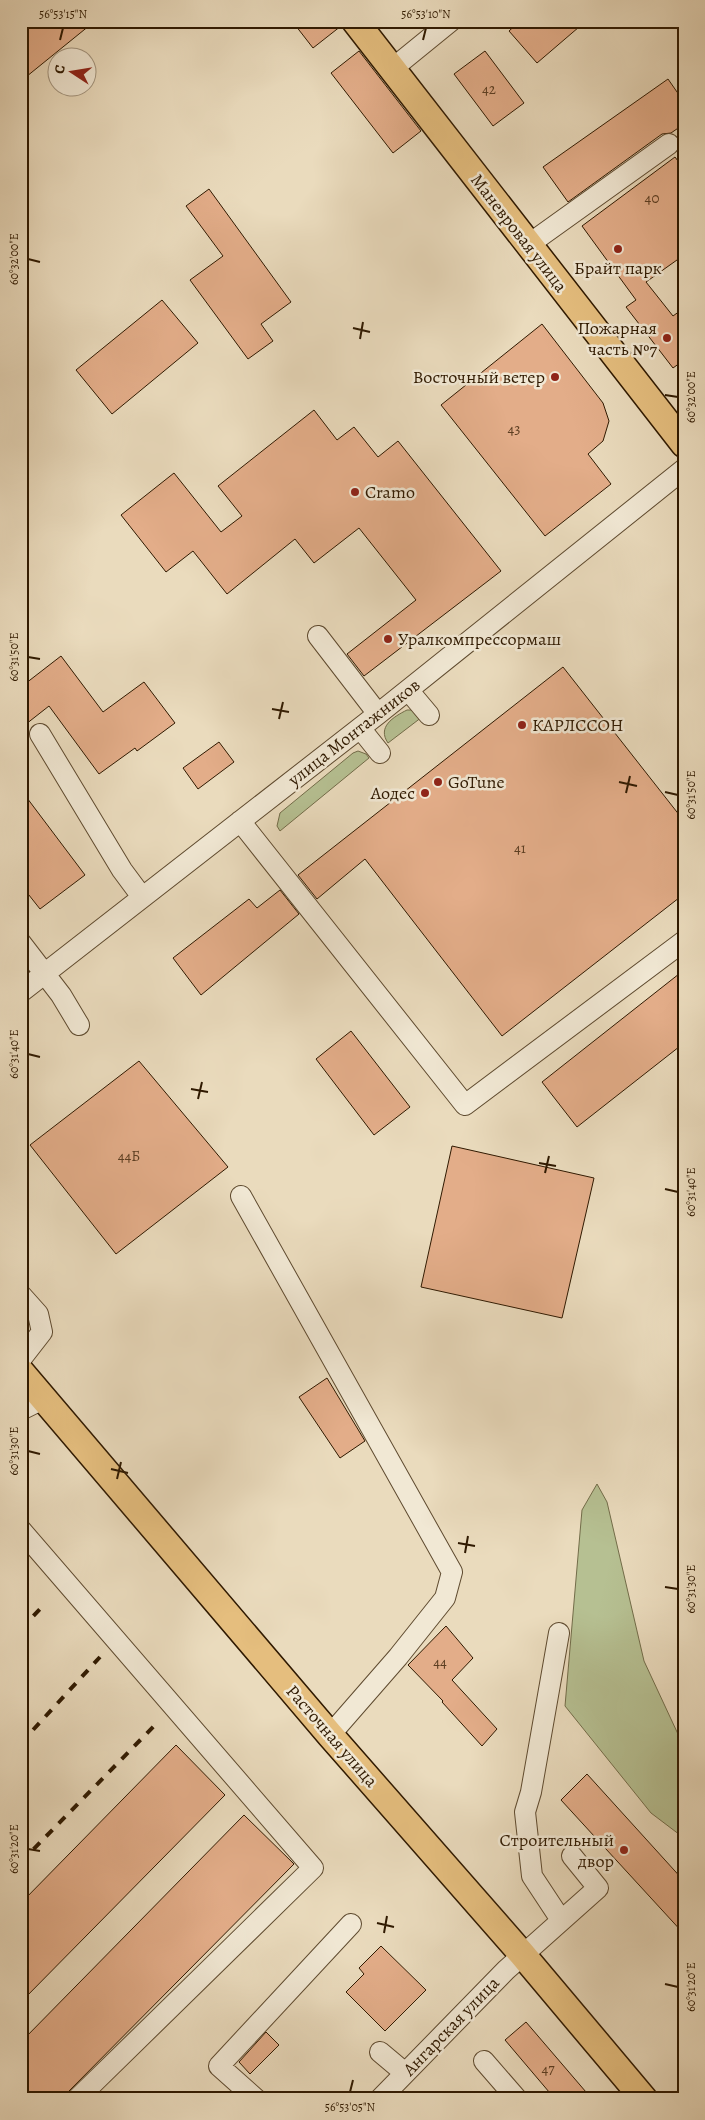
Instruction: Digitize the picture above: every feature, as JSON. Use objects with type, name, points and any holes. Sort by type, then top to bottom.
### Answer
[{"type":"main road","name":"Маневровая улица","points":[[355,21],[684,444]]},
{"type":"main road","name":"Расточная улица","points":[[21,1372],[330,1735],[522,1954],[644,2099]]},
{"type":"street","points":[[392,69],[451,21]]},
{"type":"street","points":[[528,245],[669,144]]},
{"type":"street","name":"улица Монтажников","points":[[21,992],[378,714],[684,469]]},
{"type":"street","points":[[318,636],[378,714]]},
{"type":"street","points":[[408,690],[428,715]]},
{"type":"street","points":[[360,728],[380,753]]},
{"type":"street","points":[[40,734],[122,870],[142,897]]},
{"type":"street","points":[[240,821],[465,1105],[684,941]]},
{"type":"street","points":[[21,943],[46,973],[73,1013],[79,1026]]},
{"type":"street","points":[[242,1196],[452,1572],[445,1598],[398,1658],[330,1735]]},
{"type":"street","points":[[21,1295],[38,1314],[42,1332],[21,1359]]},
{"type":"street","points":[[21,1410],[45,1398]]},
{"type":"street","points":[[21,1530],[313,1868],[78,2099]]},
{"type":"street","points":[[559,1633],[531,1792],[525,1812],[532,1876],[561,1920]]},
{"type":"street","name":"Ангарская улица","points":[[380,2099],[522,1954],[598,1888],[572,1856]]},
{"type":"street","points":[[256,2099],[220,2066],[351,1924]]},
{"type":"street","points":[[380,2052],[405,2073]]},
{"type":"street","points":[[484,2061],[517,2099]]},
{"type":"green space","points":[[407,710],[412,710],[422,717],[388,743],[384,732],[385,727],[392,719]]},
{"type":"green space","points":[[358,751],[366,754],[369,758],[280,831],[277,826],[280,813],[353,753]]},
{"type":"green space","points":[[597,1484],[607,1502],[644,1661],[684,1747],[684,1838],[651,1813],[565,1706],[582,1510]]},
{"type":"building","points":[[21,21],[95,21],[62,48],[48,48],[48,59],[21,81]]},
{"type":"building","points":[[292,21],[340,21],[341,26],[313,48]]},
{"type":"building","points":[[520,21],[586,21],[537,63],[509,31]]},
{"type":"building","points":[[359,51],[421,131],[393,153],[331,73]]},
{"type":"building","points":[[485,51],[524,103],[493,126],[454,74]]},
{"type":"building","points":[[668,79],[684,102],[684,124],[671,133],[662,134],[568,202],[543,167]]},
{"type":"building","points":[[675,157],[684,169],[684,255],[646,282],[673,316],[684,308],[684,360],[673,368],[626,307],[636,300],[582,226]]},
{"type":"building","points":[[209,189],[291,302],[261,324],[273,341],[248,359],[190,280],[223,256],[186,206]]},
{"type":"building","points":[[162,300],[198,343],[112,414],[76,370]]},
{"type":"building","points":[[542,324],[603,403],[609,421],[603,441],[588,454],[611,484],[545,536],[441,405]]},
{"type":"building","name":"Cramo","points":[[314,410],[337,440],[354,427],[378,457],[398,441],[501,571],[364,676],[347,654],[416,600],[359,528],[314,563],[295,539],[227,594],[193,551],[166,572],[121,515],[174,473],[221,532],[242,516],[218,486]]},
{"type":"building","points":[[61,656],[103,712],[144,682],[175,723],[137,751],[135,748],[99,774],[49,706],[21,728],[21,687]]},
{"type":"building","points":[[563,667],[684,821],[684,894],[502,1036],[365,859],[317,899],[298,875]]},
{"type":"building","points":[[219,742],[234,762],[198,789],[183,768]]},
{"type":"building","points":[[21,790],[85,875],[40,909],[21,885]]},
{"type":"building","points":[[280,890],[299,914],[201,995],[173,958],[249,899],[257,908]]},
{"type":"building","points":[[684,970],[684,1043],[577,1127],[542,1082]]},
{"type":"building","points":[[351,1031],[410,1107],[374,1135],[316,1059]]},
{"type":"building","points":[[139,1061],[228,1167],[116,1254],[30,1145]]},
{"type":"building","points":[[452,1146],[594,1178],[562,1318],[421,1287]]},
{"type":"building","points":[[327,1378],[365,1441],[340,1458],[299,1397]]},
{"type":"building","points":[[446,1626],[473,1658],[452,1680],[497,1729],[482,1746],[443,1701],[408,1665]]},
{"type":"building","points":[[176,1745],[225,1795],[21,2002],[21,1903]]},
{"type":"building","points":[[587,1774],[684,1881],[684,1934],[561,1800]]},
{"type":"building","points":[[244,1815],[294,1864],[63,2099],[21,2099],[21,2042]]},
{"type":"building","points":[[381,1946],[426,1990],[385,2031],[346,1992],[364,1974],[359,1968]]},
{"type":"building","points":[[526,2022],[592,2099],[555,2099],[505,2040]]},
{"type":"building","points":[[266,2032],[279,2045],[250,2074],[239,2062]]},
{"type":"railway","points":[[21,1593],[25,1589]]},
{"type":"railway","points":[[21,1629],[43,1606]]},
{"type":"railway","points":[[21,1743],[100,1657]]},
{"type":"railway","points":[[21,1862],[154,1726]]},
{"type":"place","name":"Брайт парк","points":[[618,249]]},
{"type":"place","name":"Пожарная часть №7","points":[[667,338]]},
{"type":"place","name":"Восточный ветер","points":[[555,377]]},
{"type":"place","name":"Cramo","points":[[355,492]]},
{"type":"place","name":"Уралкомпрессормаш","points":[[388,639]]},
{"type":"place","name":"КАРЛССОН","points":[[522,725]]},
{"type":"place","name":"GoTune","points":[[438,782]]},
{"type":"place","name":"Аодес","points":[[425,793]]},
{"type":"place","name":"Строительный двор","points":[[624,1850]]}]
